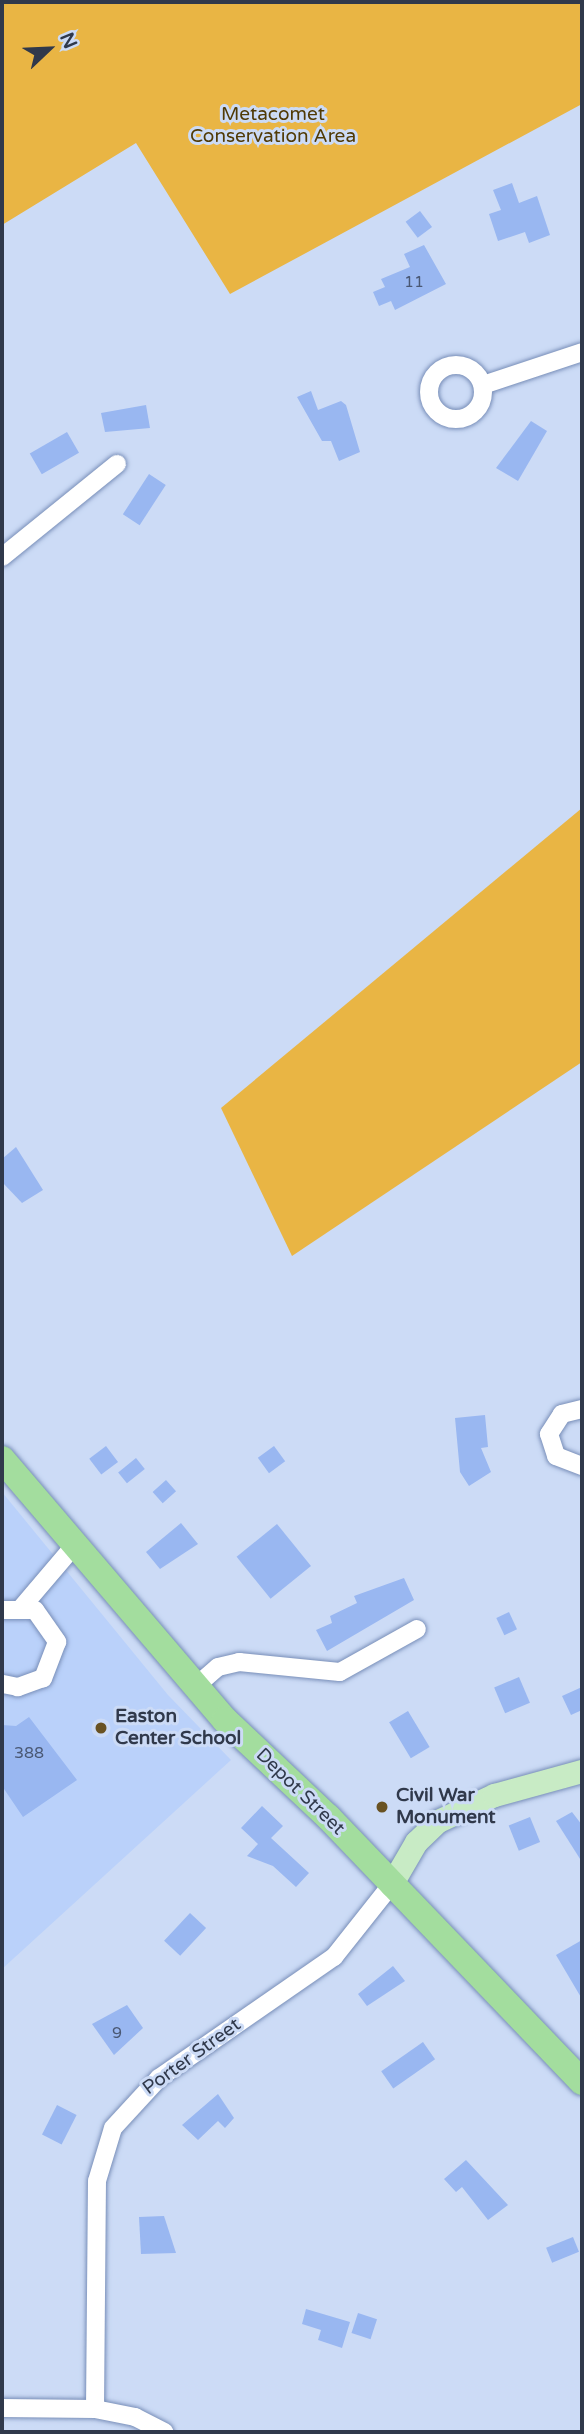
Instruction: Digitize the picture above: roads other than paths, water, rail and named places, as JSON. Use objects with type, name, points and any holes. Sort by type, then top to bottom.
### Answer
[{"type":"highway","name":"Depot Street","points":[[2,1459],[73,1547],[195,1687],[582,2082]]},
{"type":"main road","points":[[391,1885],[416,1842],[438,1821],[494,1794],[582,1771]]},
{"type":"street","points":[[482,385],[582,352]]},
{"type":"street","points":[[2,557],[117,464]]},
{"type":"street","points":[[582,1409],[557,1417],[549,1440],[560,1460],[582,1466]]},
{"type":"street","points":[[2,1609],[22,1606],[73,1547]]},
{"type":"street","points":[[2,1684],[32,1685],[56,1655],[53,1629],[22,1606]]},
{"type":"street","points":[[195,1687],[218,1667],[239,1662],[340,1672],[417,1629]]},
{"type":"street","name":"Porter Street","points":[[95,2409],[97,2181],[113,2128],[159,2078],[334,1957],[391,1885]]},
{"type":"street","points":[[2,2408],[95,2409],[135,2417],[164,2432]]},
{"type":"place","name":"Easton Center School","points":[[101,1728]]},
{"type":"place","name":"Civil War Monument","points":[[382,1807]]},
{"type":"park label","name":"Metacomet Conservation Area","points":[[273,126]]}]
